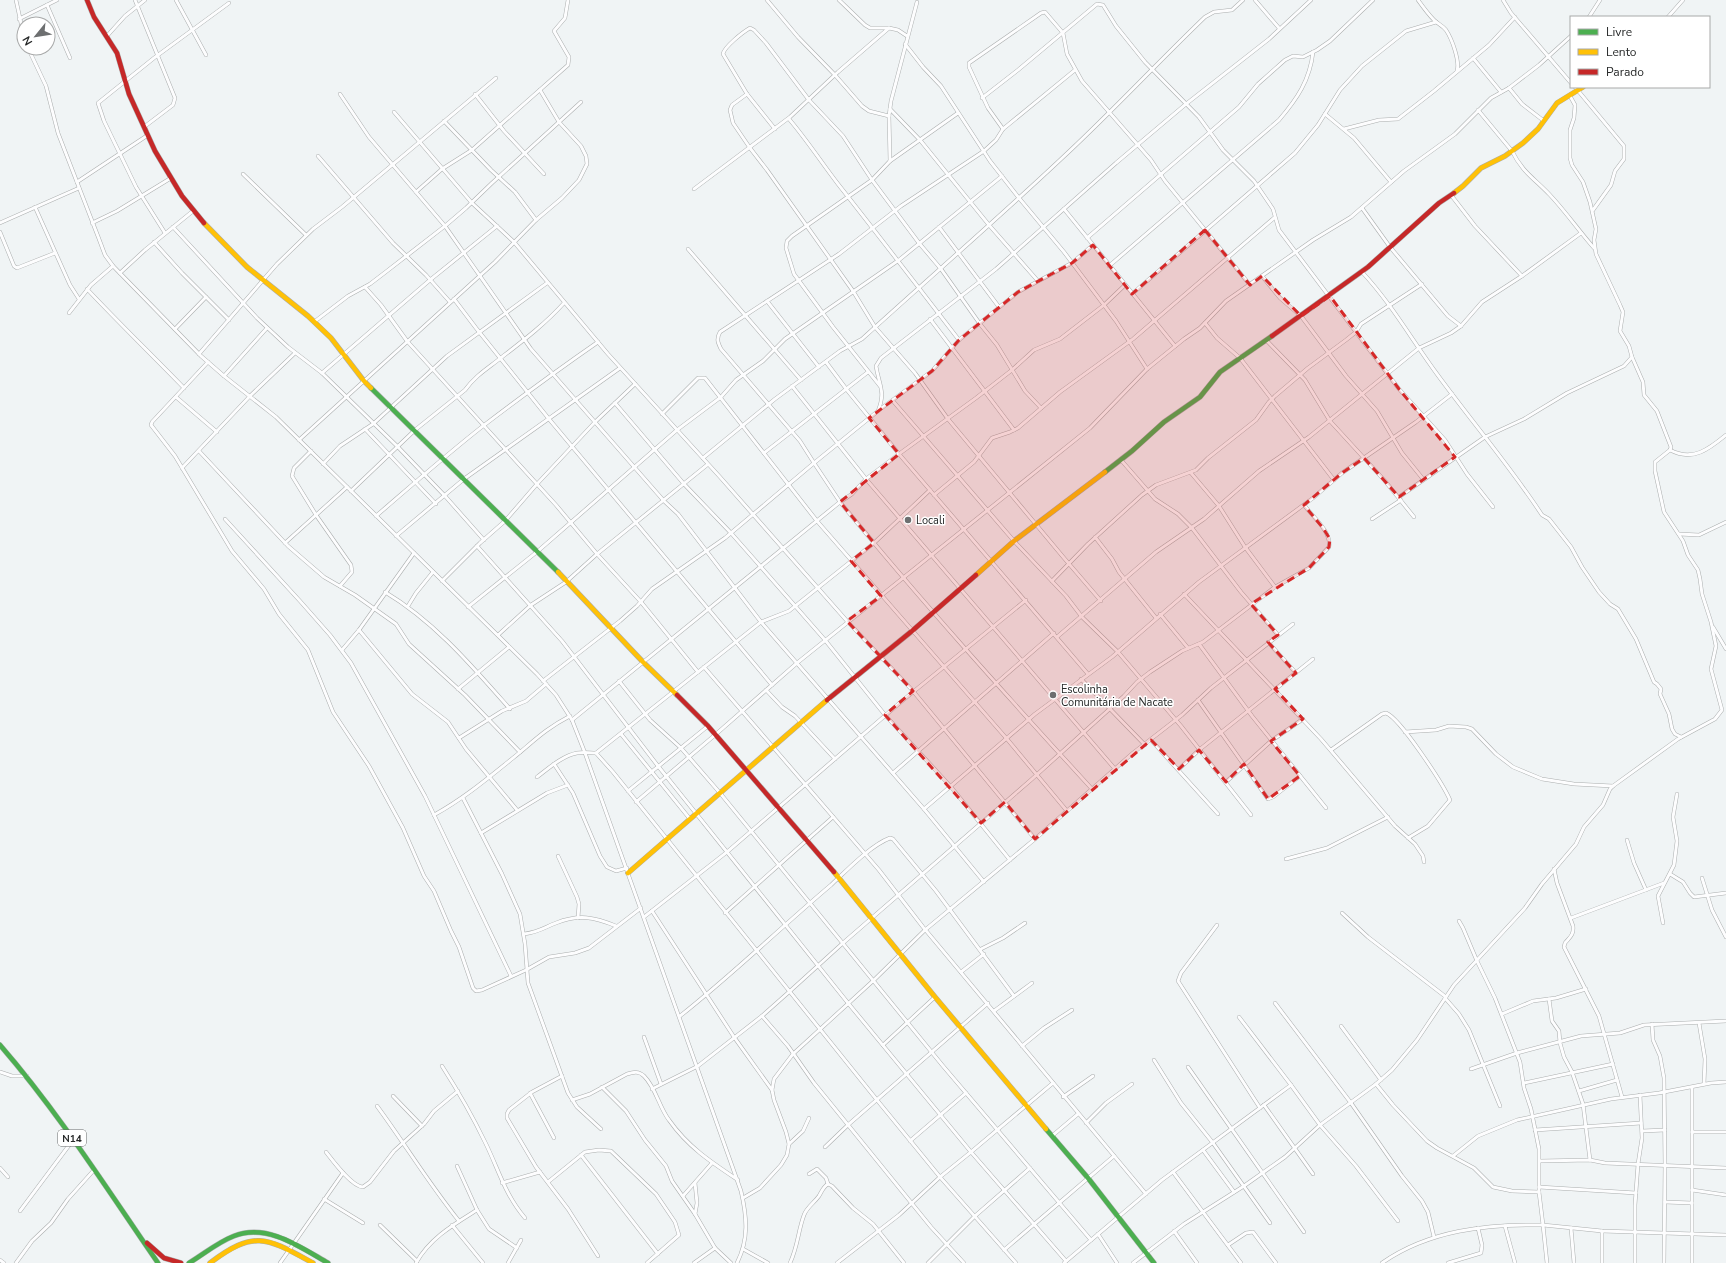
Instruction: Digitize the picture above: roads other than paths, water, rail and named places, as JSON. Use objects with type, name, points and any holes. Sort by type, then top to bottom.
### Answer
[{"type":"street","points":[[16,0],[19,16]]},
{"type":"street","points":[[25,16],[58,0]]},
{"type":"street","points":[[87,0],[94,17],[117,53],[129,94],[144,127],[171,178],[192,211],[227,247],[263,280],[331,338],[364,381],[505,521],[538,551],[643,662],[708,726],[839,877],[935,997],[1088,1178],[1154,1263]]},
{"type":"street","points":[[135,0],[175,98],[175,102],[144,127]]},
{"type":"street","points":[[107,36],[125,16],[146,0]]},
{"type":"street","points":[[176,0],[206,55]]},
{"type":"street","points":[[416,192],[442,169],[472,150],[568,65],[570,57],[554,31],[565,18],[568,0]]},
{"type":"street","points":[[767,0],[798,37],[835,75],[862,106],[869,111],[889,116]]},
{"type":"street","points":[[839,0],[870,28],[888,28],[898,30],[907,36]]},
{"type":"street","points":[[703,458],[769,403],[826,362],[857,342],[875,327],[1019,198],[1110,112],[1205,17],[1214,12],[1232,10],[1243,0]]},
{"type":"street","points":[[1255,0],[1279,28]]},
{"type":"street","points":[[878,411],[882,400],[883,389],[876,366],[881,358],[1014,253],[1137,145],[1186,104],[1269,39],[1279,28],[1311,0]]},
{"type":"street","points":[[1087,238],[1239,108],[1258,84],[1285,60],[1293,56],[1303,57],[1330,41],[1373,0]]},
{"type":"street","points":[[1418,0],[1436,22],[1441,24],[1446,30],[1458,59],[1459,64],[1457,71]]},
{"type":"street","points":[[1503,0],[1515,17],[1570,82]]},
{"type":"street","points":[[1590,16],[1600,0]]},
{"type":"street","points":[[1669,16],[1684,0]]},
{"type":"street","points":[[890,161],[890,109],[907,36],[917,2]]},
{"type":"street","points":[[164,234],[142,197],[120,154],[104,121],[98,103],[158,55],[229,3]]},
{"type":"street","points":[[982,98],[1100,3],[1153,70],[1186,104],[1223,150],[1257,186],[1273,209],[1274,218],[1279,230],[1297,252],[1387,374],[1423,417],[1445,440],[1455,457],[1493,507]]},
{"type":"street","points":[[47,6],[70,58]]},
{"type":"street","points":[[1002,129],[982,98],[969,67],[969,62],[1040,13],[1045,12],[1063,33],[1067,54],[1075,70],[1092,94],[1110,112],[1151,160],[1160,175],[1250,285]]},
{"type":"street","points":[[1344,129],[1379,120],[1398,119],[1494,40],[1515,17]]},
{"type":"street","points":[[1132,294],[1295,153],[1309,138],[1347,80],[1377,53],[1395,41],[1406,31],[1436,22]]},
{"type":"street","points":[[775,129],[747,94],[722,54],[733,41],[750,28],[754,30],[766,43],[809,100],[843,136],[872,180],[919,243],[941,268],[980,324],[997,344],[1025,391],[1041,408]]},
{"type":"street","points":[[694,189],[789,119],[835,75],[888,28]]},
{"type":"street","points":[[636,802],[847,621],[881,596],[963,528],[1090,428],[1147,369],[1205,323],[1226,301],[1351,217],[1404,171],[1455,134],[1478,110],[1501,92],[1509,88],[1570,37]]},
{"type":"street","points":[[905,44],[923,67],[941,86],[1002,176],[1044,227],[1104,305],[1147,369]]},
{"type":"street","points":[[1109,266],[1279,120],[1296,100],[1308,77],[1312,65],[1313,52]]},
{"type":"street","points":[[32,56],[46,86],[58,133],[92,222],[105,255],[113,266],[199,354],[276,417],[498,635],[556,695],[570,716],[628,870],[738,1180],[746,1215],[746,1234],[743,1249],[737,1263]]},
{"type":"street","points":[[1473,58],[1501,92]]},
{"type":"street","points":[[1075,70],[1002,129],[996,140],[984,151],[895,210],[830,259],[720,332],[717,337],[721,350],[792,431],[807,450],[840,502],[903,578],[965,650],[1092,789]]},
{"type":"street","points":[[199,354],[263,280],[321,221],[353,197],[496,78]]},
{"type":"street","points":[[1509,88],[1522,104],[1544,121]]},
{"type":"street","points":[[554,764],[573,793],[600,856],[607,867],[616,871],[628,870],[667,840],[801,722],[912,631],[1014,541],[1121,460],[1164,422],[1200,397],[1220,372],[1362,272],[1440,203],[1463,186],[1481,168],[1512,151],[1532,135],[1557,103],[1570,96],[1577,89],[1624,146],[1624,159],[1615,171],[1611,185],[1592,212]]},
{"type":"street","points":[[299,440],[480,276],[536,220],[562,198],[579,180],[587,164],[586,156],[581,146],[559,122],[540,90]]},
{"type":"street","points":[[340,94],[362,128],[464,252],[524,340],[664,501],[678,514],[708,551],[734,588],[761,622],[924,809],[984,882]]},
{"type":"street","points":[[475,94],[524,154],[544,174]]},
{"type":"street","points":[[747,94],[732,105],[730,110],[733,123],[853,291],[875,327],[920,381],[948,419],[1036,525],[1101,600]]},
{"type":"street","points":[[1570,96],[1574,105],[1574,118],[1570,130],[1570,158],[1572,165],[1587,190],[1596,229],[1594,248]]},
{"type":"street","points":[[314,322],[348,296],[365,287],[472,203],[498,177],[581,102]]},
{"type":"street","points":[[890,109],[920,140],[1038,281]]},
{"type":"street","points":[[1478,110],[1512,151],[1527,174],[1551,196],[1594,248],[1623,312],[1620,331],[1629,346],[1643,382],[1644,395],[1656,410],[1671,447],[1670,450]]},
{"type":"street","points":[[394,112],[472,203],[514,242],[620,368],[703,458],[707,465],[847,621],[913,691],[1035,839]]},
{"type":"street","points":[[883,389],[848,347],[798,280],[792,271],[786,248],[788,241],[792,236],[872,180],[890,161],[958,113]]},
{"type":"street","points":[[1325,114],[1344,129],[1364,149],[1391,182]]},
{"type":"street","points":[[789,119],[808,141],[959,340]]},
{"type":"street","points":[[444,121],[498,177],[515,192],[536,220]]},
{"type":"street","points":[[77,182],[148,135]]},
{"type":"street","points":[[318,156],[406,256],[450,302]]},
{"type":"street","points":[[243,174],[306,235]]},
{"type":"street","points":[[468,607],[538,551],[677,430],[721,397],[736,380],[763,361],[774,349],[792,334],[899,260],[1002,176]]},
{"type":"street","points":[[92,222],[117,211],[171,178]]},
{"type":"street","points":[[0,223],[24,214],[35,207],[79,188]]},
{"type":"street","points":[[1451,195],[1475,226],[1522,276]]},
{"type":"street","points":[[35,207],[70,285],[80,299]]},
{"type":"street","points":[[1362,208],[1390,247],[1448,316],[1461,326]]},
{"type":"street","points":[[1064,209],[1175,346]]},
{"type":"street","points":[[120,273],[154,242],[192,211]]},
{"type":"street","points":[[934,495],[979,456],[992,438],[1014,430],[1129,342],[1274,218]]},
{"type":"street","points":[[173,226],[267,328],[295,353],[322,373],[397,446],[445,496],[484,540]]},
{"type":"street","points":[[322,373],[343,353],[497,226]]},
{"type":"street","points":[[939,227],[981,280],[999,307]]},
{"type":"street","points":[[0,232],[14,266],[17,268],[55,253]]},
{"type":"street","points":[[1057,637],[1156,552],[1192,528],[1259,471],[1330,421],[1419,348],[1452,333],[1461,326],[1482,302],[1522,276],[1581,233]]},
{"type":"street","points":[[154,242],[206,298],[229,320]]},
{"type":"street","points":[[459,738],[502,712],[526,701],[544,682],[641,602],[652,589],[708,551],[753,515],[787,484],[878,411],[920,381],[932,371],[959,340],[999,307],[1018,292],[1072,263],[1093,245]]},
{"type":"street","points":[[688,249],[801,380]]},
{"type":"street","points":[[69,313],[87,289],[113,266]]},
{"type":"street","points":[[1362,272],[1390,304],[1452,394],[1542,515],[1548,519],[1571,547],[1582,567],[1592,579],[1598,592],[1610,604],[1618,609],[1636,639],[1654,682],[1660,686],[1660,694],[1669,714],[1672,729],[1675,734],[1681,737]]},
{"type":"street","points":[[1262,276],[1277,295],[1301,316],[1346,376],[1377,411],[1402,453],[1423,479]]},
{"type":"street","points":[[323,464],[340,446],[373,424],[432,370],[479,332],[547,283]]},
{"type":"street","points":[[1052,581],[1070,565],[1095,537],[1147,491],[1161,483],[1191,474],[1256,420],[1271,400],[1300,375],[1356,332],[1361,324],[1422,284]]},
{"type":"street","points":[[572,720],[840,502],[852,494],[866,479],[985,391],[1012,370],[1034,350],[1060,340],[1104,305],[1125,285]]},
{"type":"street","points":[[365,287],[407,341],[432,370],[571,522],[597,554],[641,602],[698,672]]},
{"type":"street","points":[[87,289],[130,335],[156,358],[184,388]]},
{"type":"street","points":[[175,329],[206,298]]},
{"type":"street","points":[[454,298],[528,394],[772,685]]},
{"type":"street","points":[[767,301],[819,367]]},
{"type":"street","points":[[351,491],[415,430],[465,390],[474,377],[524,340],[551,317],[564,303]]},
{"type":"street","points":[[930,319],[1014,430]]},
{"type":"street","points":[[1205,323],[1217,338],[1240,358],[1334,480]]},
{"type":"street","points":[[224,376],[267,328]]},
{"type":"street","points":[[1266,340],[1300,375],[1330,421],[1400,498],[1414,517]]},
{"type":"street","points":[[376,516],[415,481],[483,426],[528,394],[552,374],[598,342]]},
{"type":"street","points":[[182,468],[250,396],[295,353]]},
{"type":"street","points":[[1372,519],[1423,479],[1485,437],[1524,419],[1567,393],[1624,366],[1632,357]]},
{"type":"street","points":[[208,362],[152,422],[151,425],[182,468],[232,551],[264,589],[279,614],[308,650],[331,708],[369,766],[403,828],[424,876],[434,891],[459,947],[472,988],[476,991],[482,990],[526,970],[549,957],[582,952],[641,908]]},
{"type":"street","points":[[826,362],[846,390],[898,454],[1026,600],[1088,674]]},
{"type":"street","points":[[396,536],[464,480],[505,449],[620,368]]},
{"type":"street","points":[[764,453],[868,372]]},
{"type":"street","points":[[662,414],[701,377],[705,378],[817,521],[1007,739],[1067,811]]},
{"type":"street","points":[[442,581],[477,546],[505,521],[537,484],[595,422],[635,384]]},
{"type":"street","points":[[792,386],[866,479],[932,555],[1021,662],[1115,769]]},
{"type":"street","points":[[924,809],[1028,720],[1118,652],[1184,594],[1245,547],[1304,505],[1334,480],[1423,417],[1452,394]]},
{"type":"street","points":[[176,397],[217,432]]},
{"type":"street","points":[[893,401],[1082,617],[1118,652],[1140,680],[1176,720],[1252,815]]},
{"type":"street","points":[[616,403],[684,484],[731,533],[825,640],[885,715],[951,787],[1010,860]]},
{"type":"street","points":[[365,429],[436,504]]},
{"type":"street","points":[[1670,450],[1680,456],[1696,454],[1711,448],[1726,436]]},
{"type":"street","points":[[1133,1263],[1174,1231],[1244,1186],[1285,1157],[1320,1125],[1376,1084],[1392,1070],[1417,1040],[1445,998],[1525,908],[1554,869],[1576,844],[1584,827],[1599,810],[1610,789],[1681,737],[1715,719],[1722,710],[1711,669],[1716,646],[1712,626],[1702,594],[1698,570],[1688,555],[1679,534],[1674,529],[1664,512],[1654,465],[1657,459],[1670,450]]},
{"type":"street","points":[[199,451],[285,543],[324,577],[355,595],[398,626],[409,644],[458,689],[520,752]]},
{"type":"street","points":[[311,451],[294,468],[292,476],[352,569],[352,572],[340,586]]},
{"type":"street","points":[[1121,460],[1147,491],[1160,503],[1178,514],[1192,528],[1251,604],[1278,635]]},
{"type":"street","points":[[498,635],[531,605],[566,582],[597,554],[636,524],[707,465]]},
{"type":"street","points":[[1191,474],[1219,506],[1245,547],[1275,587]]},
{"type":"street","points":[[285,543],[347,487]]},
{"type":"street","points":[[537,777],[554,764],[576,753],[596,753],[646,715],[761,622],[789,611],[874,543],[930,490]]},
{"type":"street","points":[[652,1089],[698,1066],[762,1016],[843,943],[1037,775],[1140,680],[1188,648],[1199,644],[1275,587],[1309,568],[1329,547],[1330,539],[1304,505]]},
{"type":"street","points":[[225,519],[300,601],[342,650],[398,747],[434,815],[511,976]]},
{"type":"street","points":[[1679,534],[1699,535],[1726,522]]},
{"type":"street","points":[[1095,537],[1110,556],[1125,580],[1156,618]]},
{"type":"street","points":[[477,546],[558,636],[658,766],[697,812],[848,1004],[1065,1262],[1173,1172],[1291,1085]]},
{"type":"street","points":[[342,650],[359,630],[414,553]]},
{"type":"street","points":[[408,606],[416,593],[433,572]]},
{"type":"street","points":[[386,592],[408,606],[439,632],[478,672],[510,709]]},
{"type":"street","points":[[1184,594],[1331,750],[1388,817],[1420,850],[1424,862]]},
{"type":"street","points":[[644,917],[728,852],[913,691],[1026,600]]},
{"type":"street","points":[[1160,614],[1188,648]]},
{"type":"street","points":[[743,1198],[760,1188],[781,1165],[787,1155],[788,1144],[772,1090],[774,1079],[793,1054],[874,980],[925,930],[1035,839],[1115,769],[1176,720],[1223,678],[1293,624]]},
{"type":"street","points":[[1712,626],[1726,649]]},
{"type":"street","points":[[359,630],[412,694],[448,722],[459,738],[517,810]]},
{"type":"street","points":[[892,773],[975,703],[1054,633]]},
{"type":"street","points":[[1268,642],[1296,673]]},
{"type":"street","points":[[1199,644],[1271,741],[1326,808]]},
{"type":"street","points":[[458,689],[509,647]]},
{"type":"street","points":[[1178,769],[1313,659]]},
{"type":"street","points":[[704,667],[865,855],[1063,1097],[1146,1194]]},
{"type":"street","points":[[1081,679],[1145,745]]},
{"type":"street","points":[[619,681],[646,715],[680,748],[720,793],[809,904],[874,980],[931,1052],[1091,1240]]},
{"type":"street","points":[[766,690],[782,707],[801,722],[835,759]]},
{"type":"street","points":[[1198,700],[1268,799],[1273,798],[1300,776]]},
{"type":"street","points":[[1331,750],[1371,721],[1386,713],[1391,715],[1405,732],[1450,800],[1428,826],[1408,838]]},
{"type":"street","points":[[434,815],[463,798],[520,752],[542,732],[570,716]]},
{"type":"street","points":[[1226,782],[1271,741],[1303,719]]},
{"type":"street","points":[[628,791],[708,726]]},
{"type":"street","points":[[1405,732],[1436,730],[1449,726],[1466,727],[1472,730],[1496,754],[1513,767],[1542,779],[1574,784],[1613,786]]},
{"type":"street","points":[[621,734],[690,819]]},
{"type":"street","points":[[1151,740],[1218,814]]},
{"type":"street","points":[[596,753],[910,1141],[1016,1263]]},
{"type":"street","points":[[481,833],[547,793],[568,785]]},
{"type":"street","points":[[1663,923],[1658,896],[1674,866],[1677,848],[1673,817],[1677,794]]},
{"type":"street","points":[[463,798],[516,903],[524,934],[526,970],[530,991],[544,1023],[562,1076],[576,1107],[600,1128]]},
{"type":"street","points":[[725,913],[832,817]]},
{"type":"street","points":[[1286,859],[1331,846],[1388,817]]},
{"type":"street","points":[[680,1016],[757,952],[839,877],[865,855],[890,838],[893,839],[936,891],[981,949],[1014,996]]},
{"type":"street","points":[[1628,840],[1637,871],[1646,890]]},
{"type":"street","points":[[558,856],[577,897],[579,904],[578,918]]},
{"type":"street","points":[[1554,869],[1557,883],[1571,918],[1573,932],[1565,943],[1564,947],[1599,1016],[1622,1097]]},
{"type":"street","points":[[1670,874],[1683,882],[1692,896],[1698,897],[1726,893]]},
{"type":"street","points":[[1702,878],[1706,895],[1712,910],[1726,937]]},
{"type":"street","points":[[1571,918],[1664,883]]},
{"type":"street","points":[[652,911],[734,1037],[772,1090]]},
{"type":"street","points":[[1342,912],[1368,937],[1445,998],[1459,1014],[1469,1030],[1482,1066],[1500,1106]]},
{"type":"street","points":[[524,934],[540,931],[554,923],[589,917],[616,926]]},
{"type":"street","points":[[1459,921],[1502,1014],[1517,1053],[1536,1130],[1540,1161],[1539,1192],[1544,1225],[1547,1263]]},
{"type":"street","points":[[981,949],[1003,938],[1025,923]]},
{"type":"street","points":[[1217,925],[1181,973],[1178,981],[1260,1108]]},
{"type":"street","points":[[961,972],[984,954]]},
{"type":"street","points":[[994,1011],[1032,983]]},
{"type":"street","points":[[1502,1014],[1533,1001],[1549,999],[1586,989]]},
{"type":"street","points":[[883,1045],[935,997]]},
{"type":"street","points":[[1549,999],[1552,1021],[1559,1031],[1560,1043],[1564,1058],[1572,1072],[1583,1104],[1590,1160]]},
{"type":"street","points":[[1275,1003],[1351,1103],[1402,1176],[1422,1201],[1428,1212],[1434,1237]]},
{"type":"street","points":[[825,1147],[931,1052],[988,1004]]},
{"type":"street","points":[[1022,1046],[1044,1028],[1072,1010]]},
{"type":"street","points":[[762,1016],[814,1083],[912,1203],[964,1263]]},
{"type":"street","points":[[1239,1017],[1320,1125],[1356,1166],[1398,1221]]},
{"type":"street","points":[[1471,1069],[1517,1053],[1560,1043],[1582,1036],[1620,1033],[1636,1026],[1652,1024],[1726,1022]]},
{"type":"street","points":[[1698,1023],[1705,1059],[1704,1084]]},
{"type":"street","points":[[1652,1024],[1653,1040],[1662,1064],[1665,1092],[1664,1263]]},
{"type":"street","points":[[1341,1026],[1381,1080]]},
{"type":"street","points":[[644,1038],[661,1084]]},
{"type":"street","name":"N14","points":[[0,1045],[27,1076],[158,1263]]},
{"type":"street","points":[[1154,1060],[1181,1103],[1213,1143],[1270,1223]]},
{"type":"street","points":[[1524,1083],[1613,1064]]},
{"type":"street","points":[[442,1066],[485,1142],[510,1199],[525,1218]]},
{"type":"street","points":[[1188,1067],[1304,1232]]},
{"type":"street","points":[[0,1072],[12,1076],[27,1076]]},
{"type":"street","points":[[572,1100],[634,1072],[644,1075],[668,1118],[683,1139],[712,1163],[738,1180]]},
{"type":"street","points":[[562,1076],[530,1093],[509,1110],[507,1118],[524,1148],[572,1214],[598,1256]]},
{"type":"street","points":[[1063,1097],[1093,1076]]},
{"type":"street","points":[[1579,1091],[1617,1080]]},
{"type":"street","points":[[1453,1156],[1478,1136],[1506,1123],[1583,1104],[1622,1097],[1692,1088],[1704,1084],[1726,1082]]},
{"type":"street","points":[[837,1263],[912,1203],[940,1177],[1053,1083]]},
{"type":"street","points":[[1086,1123],[1106,1103],[1132,1084]]},
{"type":"street","points":[[1376,1084],[1393,1105],[1427,1141],[1474,1168],[1493,1187],[1512,1191],[1539,1192]]},
{"type":"street","points":[[602,1087],[626,1111],[645,1140],[666,1166],[672,1181],[716,1248],[731,1263]]},
{"type":"street","points":[[1692,1088],[1692,1263]]},
{"type":"street","points":[[326,1152],[343,1173],[358,1186],[363,1187],[370,1182],[384,1163],[422,1126],[434,1111],[458,1092]]},
{"type":"street","points":[[530,1093],[554,1138]]},
{"type":"street","points":[[910,1141],[966,1093]]},
{"type":"street","points":[[1634,1263],[1636,1193],[1642,1131],[1640,1095]]},
{"type":"street","points":[[393,1096],[422,1126]]},
{"type":"street","points":[[1264,1105],[1313,1174]]},
{"type":"street","points":[[377,1106],[404,1142],[445,1204],[459,1221]]},
{"type":"street","points":[[1052,1136],[1078,1114]]},
{"type":"street","points":[[788,1144],[803,1131],[809,1118]]},
{"type":"street","points":[[1536,1130],[1642,1123]]},
{"type":"street","points":[[1642,1131],[1664,1130]]},
{"type":"street","points":[[1692,1132],[1726,1132]]},
{"type":"street","points":[[20,1211],[73,1140]]},
{"type":"street","points":[[548,1182],[564,1171],[581,1155],[599,1150],[611,1151],[656,1194],[675,1222],[679,1233],[679,1235],[647,1263]]},
{"type":"street","points":[[1203,1150],[1234,1192]]},
{"type":"street","points":[[581,1155],[658,1254]]},
{"type":"street","points":[[1004,1250],[1114,1156]]},
{"type":"street","points":[[1540,1161],[1590,1160],[1605,1163],[1726,1168]]},
{"type":"street","points":[[683,1196],[712,1163]]},
{"type":"street","points":[[457,1166],[477,1210],[489,1229],[517,1248]]},
{"type":"street","points":[[0,1168],[8,1177]]},
{"type":"street","points":[[928,1263],[975,1216],[1030,1168]]},
{"type":"street","points":[[809,1174],[817,1169],[826,1178],[828,1184],[832,1186],[853,1208],[868,1219],[904,1263]]},
{"type":"street","points":[[16,1263],[32,1241],[51,1223],[68,1199],[94,1170]]},
{"type":"street","points":[[502,1183],[540,1172]]},
{"type":"street","points":[[1173,1172],[1241,1263]]},
{"type":"street","points":[[280,1263],[343,1173]]},
{"type":"street","points":[[695,1183],[698,1203],[695,1214]]},
{"type":"street","points":[[790,1263],[796,1251],[804,1215],[807,1209],[820,1194],[824,1186],[828,1184]]},
{"type":"street","points":[[1539,1187],[1636,1193]]},
{"type":"street","points":[[1692,1190],[1726,1195]]},
{"type":"street","points":[[324,1199],[363,1223]]},
{"type":"street","points":[[1665,1202],[1692,1203]]},
{"type":"street","points":[[380,1225],[416,1262],[427,1247],[440,1234],[477,1210]]},
{"type":"street","points":[[452,1225],[483,1263]]},
{"type":"street","points":[[1382,1263],[1416,1244],[1434,1237],[1478,1228],[1544,1225],[1602,1231],[1726,1235]]},
{"type":"street","points":[[1505,1226],[1515,1263]]},
{"type":"street","points":[[1448,1263],[1481,1253],[1482,1245],[1478,1228]]},
{"type":"street","points":[[1571,1228],[1574,1263]]},
{"type":"street","points":[[1174,1231],[1197,1263]]},
{"type":"street","points":[[1602,1231],[1602,1263]]},
{"type":"street","points":[[189,1263],[227,1240],[245,1233],[263,1232],[277,1236],[328,1263]]},
{"type":"street","points":[[1228,1245],[1246,1233],[1253,1232],[1256,1234],[1276,1263]]},
{"type":"street","points":[[1098,1234],[1117,1263]]},
{"type":"street","name":"N14","points":[[139,1235],[164,1258],[181,1263]]},
{"type":"street","points":[[210,1263],[234,1245],[250,1240],[272,1243],[313,1263]]},
{"type":"street","points":[[508,1263],[521,1240]]},
{"type":"street","points":[[694,1263],[716,1248]]},
{"type":"street","points":[[743,1249],[768,1263]]},
{"type":"street","points":[[0,1260],[4,1263]]},
{"type":"place","name":"Locali","points":[[908,520]]},
{"type":"place","name":"Escolinha Comunitária de Nacate","points":[[1053,695]]}]
